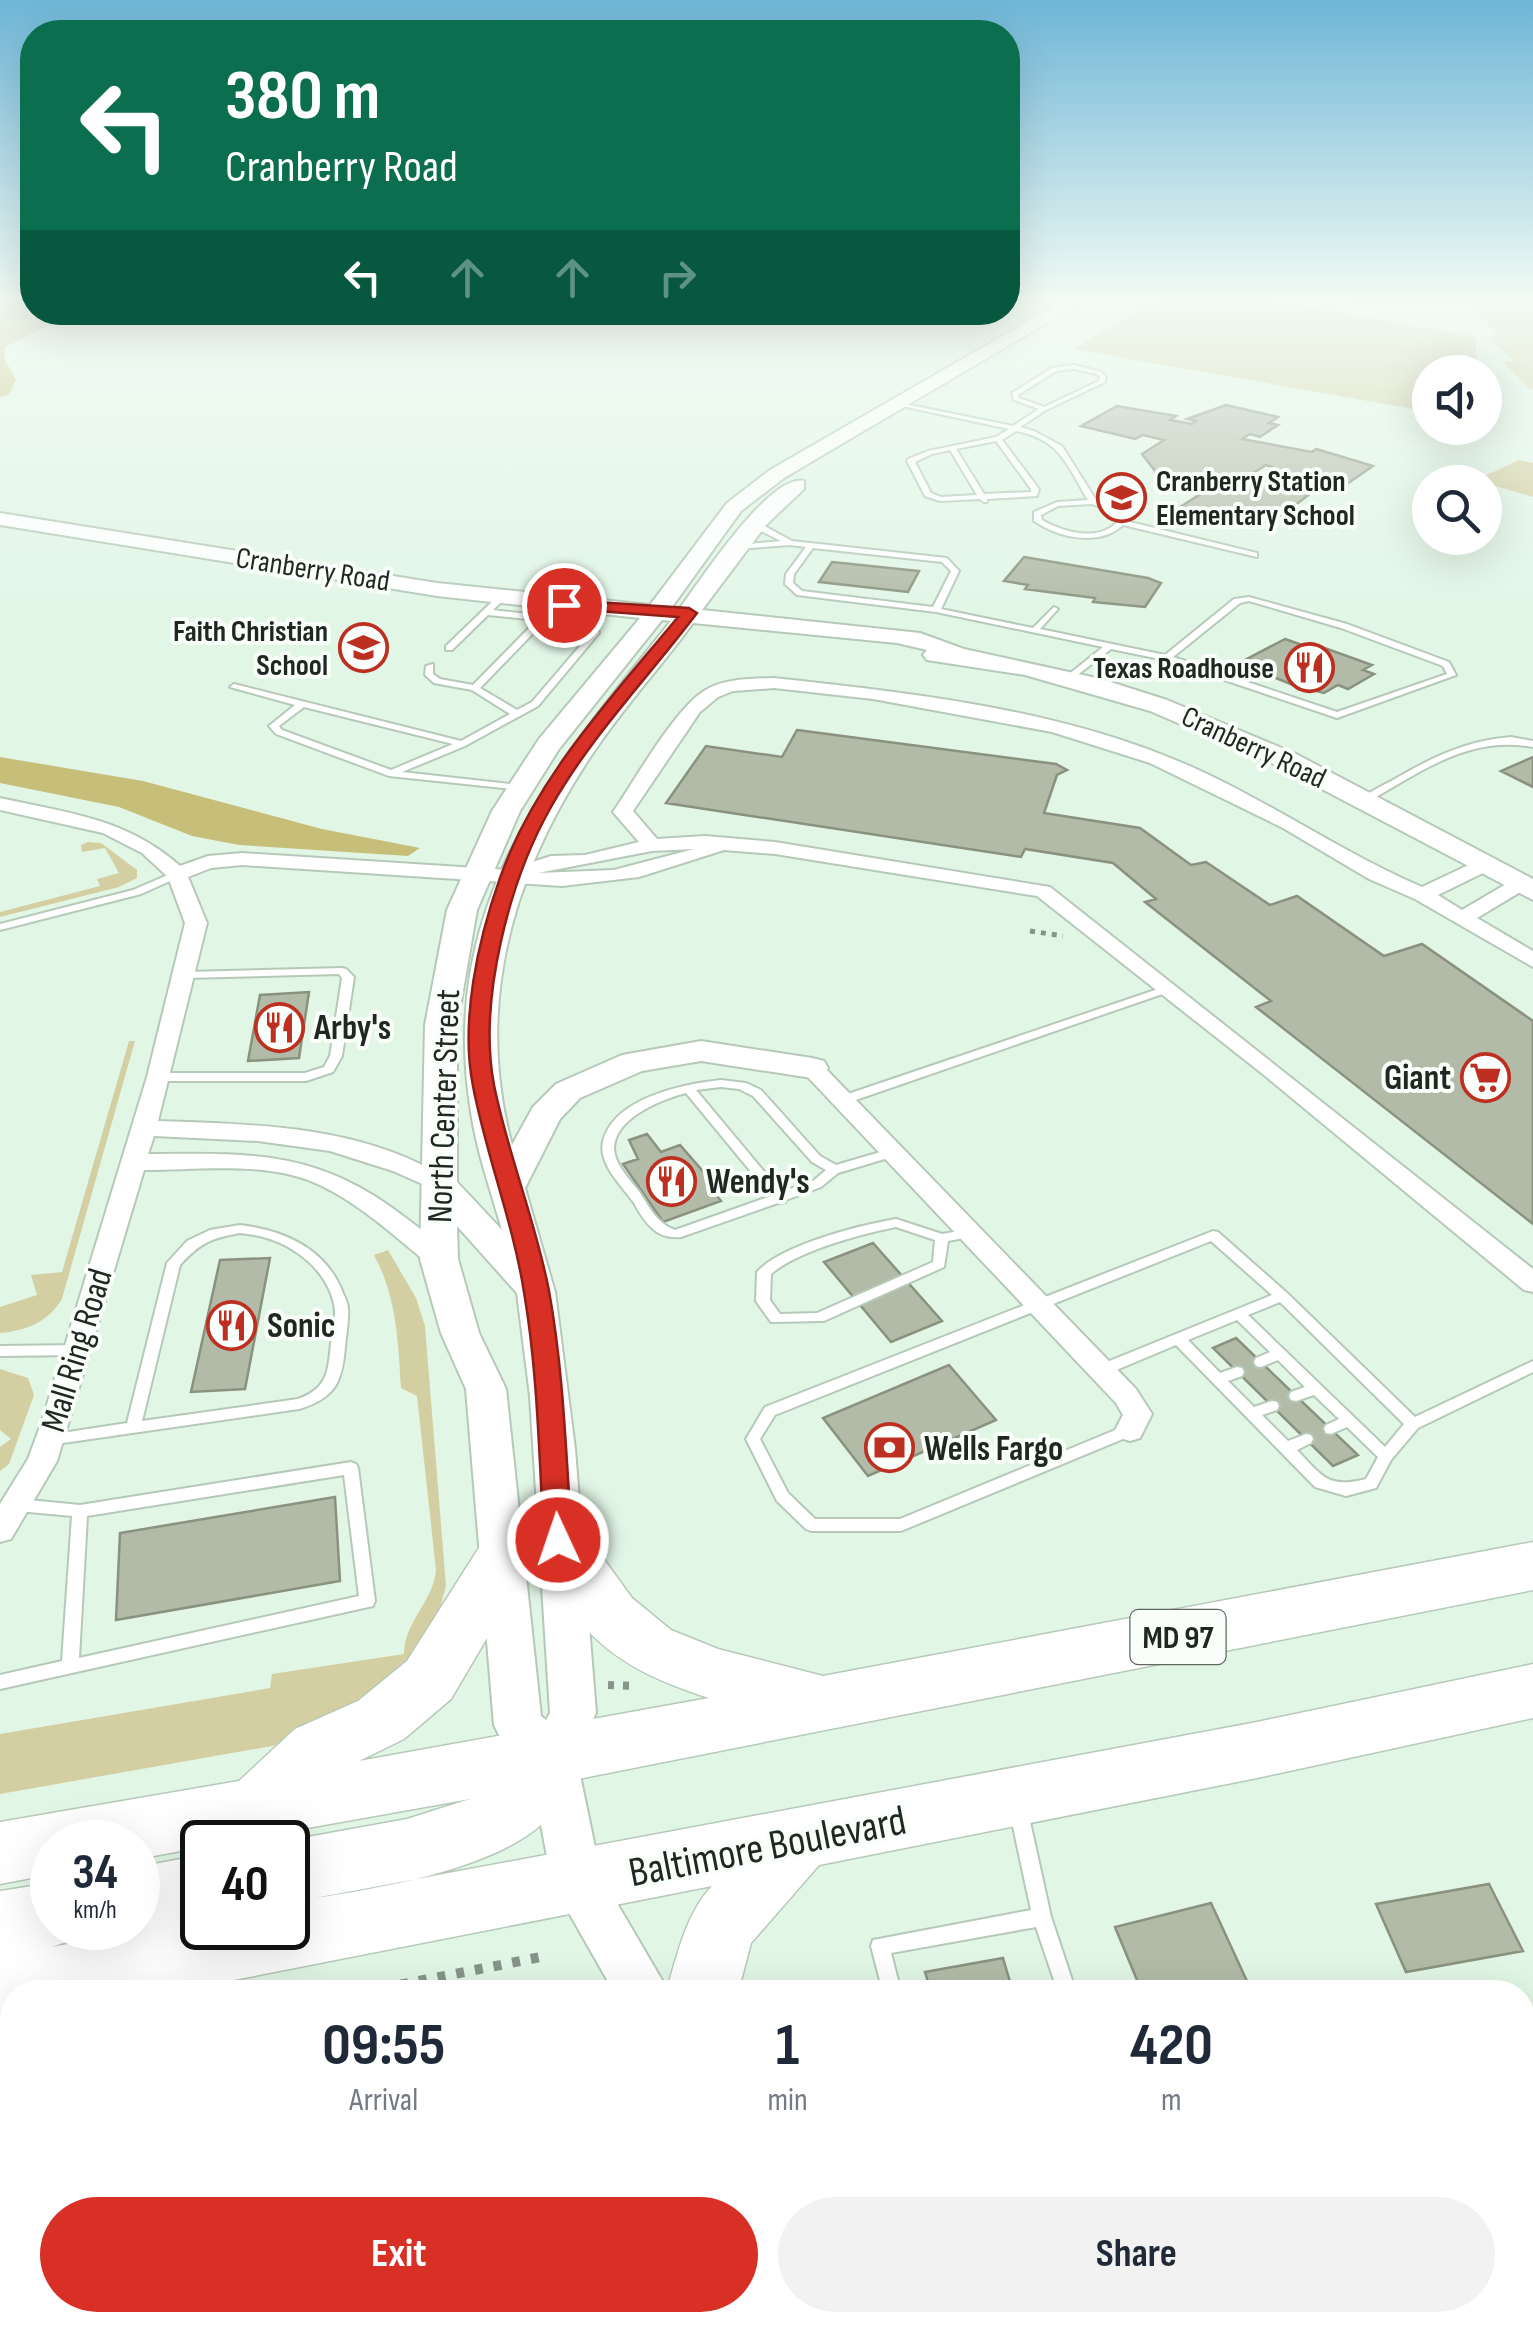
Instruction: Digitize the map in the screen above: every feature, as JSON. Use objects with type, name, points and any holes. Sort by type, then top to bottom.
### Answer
[{"type":"highway","points":[[558,1540],[592,1595],[633,1638],[659,1654],[821,1703]]},
{"type":"highway","points":[[257,1808],[318,1748],[380,1720],[429,1680],[500,1563]]},
{"type":"highway","name":"MD 97","points":[[160,1825],[552,1756],[1533,1566]]},
{"type":"highway","name":"Baltimore Boulevard","points":[[0,1924],[54,1970],[578,1883],[1257,1750],[1533,1690]]},
{"type":"highway","points":[[310,1867],[402,1850],[482,1828],[518,1805],[552,1756]]},
{"type":"highway","points":[[705,1980],[721,1926],[800,1838]]},
{"type":"highway","points":[[0,1853],[30,1848]]},
{"type":"street","name":"North Center Street","points":[[894,405],[777,474],[734,508],[660,616],[541,809],[510,876],[488,961],[481,1019],[482,1082],[536,1290],[549,1397],[573,1714],[552,1756],[518,1725],[486,1389],[460,1333],[439,1259],[444,995],[462,910],[520,788],[548,745],[660,616],[740,546],[754,524],[778,500],[810,475],[928,405]]},
{"type":"street","name":"Cranberry Road","points":[[0,519],[493,605],[660,616],[928,655],[956,654],[1071,677],[1196,719],[1364,800],[1526,888]]},
{"type":"street","points":[[652,845],[623,812],[694,708],[730,686],[774,683],[981,712],[1055,727],[1120,746],[1203,780],[1376,875],[1422,894],[1533,960]]},
{"type":"street","name":"Mall Ring Road","points":[[0,804],[108,828],[149,849],[176,874],[196,923],[159,1077],[50,1440],[18,1505],[0,1530]]},
{"type":"street","points":[[510,876],[552,862],[585,861],[652,845],[724,845],[775,848],[1030,887],[1054,897],[1170,988],[1533,1284]]},
{"type":"street","points":[[176,874],[208,862],[242,859],[510,876],[546,882],[587,880],[676,862],[724,845]]},
{"type":"street","points":[[1422,894],[1484,865]]},
{"type":"street","points":[[1461,919],[1526,888]]},
{"type":"street","points":[[508,1189],[545,1114],[568,1091],[622,1067],[655,1056],[701,1051],[812,1068],[1102,1370],[1138,1414],[1130,1430]]},
{"type":"street","points":[[143,1128],[304,1136],[396,1160],[438,1183],[536,1290]]},
{"type":"street","points":[[132,1162],[251,1164],[316,1173],[379,1211],[439,1259]]},
{"type":"street","points":[[552,1756],[578,1883],[636,1980]]},
{"type":"lane","points":[[906,405],[1017,429],[1060,447],[1093,502]]},
{"type":"lane","points":[[1032,405],[1044,409]]},
{"type":"lane","points":[[998,439],[1035,489],[1027,498],[953,501],[928,494],[910,461],[998,439],[1053,405]]},
{"type":"lane","points":[[952,448],[984,500]]},
{"type":"lane","points":[[1123,523],[1120,512],[1093,502],[1057,504],[1037,514],[1038,521],[1059,532],[1108,533],[1123,523],[1254,554]]},
{"type":"lane","points":[[754,524],[790,544]]},
{"type":"lane","points":[[811,545],[790,574],[789,584],[800,593],[936,610],[1167,658],[1336,715],[1452,675],[1446,664],[1344,626],[1249,599],[1237,601],[1167,658]]},
{"type":"lane","points":[[740,546],[811,545],[944,560],[956,570],[936,610]]},
{"type":"lane","points":[[389,773],[462,744],[535,704],[595,633],[594,627],[582,622],[543,618],[493,605],[449,648]]},
{"type":"lane","points":[[1036,629],[1054,609]]},
{"type":"lane","points":[[475,688],[543,618]]},
{"type":"lane","points":[[1071,677],[1108,648]]},
{"type":"lane","points":[[430,666],[429,675],[438,681],[475,688],[518,715]]},
{"type":"lane","points":[[234,686],[462,744]]},
{"type":"lane","points":[[302,704],[274,726],[279,732],[389,773],[520,788]]},
{"type":"lane","points":[[1364,800],[1482,740],[1504,738],[1533,744]]},
{"type":"lane","points":[[0,927],[137,892],[176,874]]},
{"type":"lane","points":[[159,1077],[306,1078],[329,1069],[336,1056],[348,977],[342,971],[186,974]]},
{"type":"lane","points":[[843,1100],[1170,988]]},
{"type":"lane","points":[[834,1170],[816,1160],[748,1085],[714,1082],[624,1116],[612,1130],[608,1146],[611,1160],[656,1226],[676,1234],[780,1199],[817,1184],[834,1170],[894,1152]]},
{"type":"lane","points":[[689,1089],[780,1199]]},
{"type":"lane","points":[[942,1238],[940,1264],[819,1318],[776,1320],[763,1301],[764,1272],[777,1262],[858,1230],[896,1223],[942,1238],[970,1233]]},
{"type":"lane","points":[[50,1440],[133,1428],[299,1404],[323,1394],[336,1375],[341,1303],[328,1275],[286,1239],[245,1229],[202,1235],[185,1246],[174,1263],[133,1428]]},
{"type":"lane","points":[[1130,1430],[900,1525],[810,1525],[782,1498],[754,1439],[770,1411],[1213,1235],[1282,1296],[1413,1424]]},
{"type":"lane","points":[[1102,1370],[1282,1296]]},
{"type":"lane","points":[[1240,1315],[1386,1456]]},
{"type":"lane","points":[[1179,1340],[1320,1484],[1346,1490],[1372,1484],[1386,1456],[1413,1424],[1533,1366]]},
{"type":"lane","points":[[0,1351],[78,1350]]},
{"type":"lane","points":[[1261,1362],[1280,1353]]},
{"type":"lane","points":[[1217,1380],[1238,1372]]},
{"type":"lane","points":[[1296,1396],[1316,1388]]},
{"type":"lane","points":[[1251,1413],[1272,1406]]},
{"type":"lane","points":[[1331,1429],[1349,1420]]},
{"type":"lane","points":[[1286,1449],[1306,1439]]},
{"type":"lane","points":[[0,1682],[368,1601],[351,1468],[80,1511],[18,1505]]},
{"type":"lane","points":[[70,1667],[80,1511]]},
{"type":"lane","points":[[1015,1796],[1042,1917],[1063,1980]]},
{"type":"lane","points":[[889,1980],[880,1946],[1042,1917]]},
{"type":"path","points":[[1030,931],[1044,934]]},
{"type":"path","points":[[424,1980],[546,1956]]},
{"type":"shaded area","points":[[1519,460],[1533,463],[1533,497],[1502,488],[1502,468]]},
{"type":"shaded area","points":[[0,757],[143,781],[322,829],[420,848],[408,856],[239,845],[192,836],[119,807],[0,783]]},
{"type":"shaded area","points":[[101,843],[137,870],[137,878],[119,887],[0,917],[0,912],[100,886],[97,879],[119,873],[105,848],[82,852],[81,845]]},
{"type":"shaded area","points":[[129,1041],[135,1041],[62,1299],[36,1324],[0,1333],[0,1307],[37,1295],[31,1275],[62,1272]]},
{"type":"shaded area","points":[[388,1250],[416,1298],[425,1326],[446,1586],[437,1619],[401,1668],[409,1674],[289,1743],[0,1794],[0,1734],[270,1688],[272,1674],[404,1654],[409,1632],[430,1592],[436,1570],[417,1396],[401,1388],[392,1304],[374,1255]]},
{"type":"shaded area","points":[[0,1369],[28,1378],[34,1395],[9,1464],[0,1471],[0,1447],[11,1439],[0,1430]]},
{"type":"building","points":[[1226,405],[1278,417],[1269,423],[1278,425],[1260,437],[1250,434],[1242,439],[1312,452],[1316,449],[1373,466],[1347,484],[1326,479],[1321,483],[1266,465],[1247,477],[1315,490],[1272,523],[1224,511],[1216,517],[1180,507],[1199,495],[1182,491],[1190,486],[1161,479],[1142,454],[1164,440],[1143,435],[1135,439],[1081,426],[1117,406],[1176,416],[1170,420],[1192,424],[1196,421],[1187,419]]},
{"type":"building","points":[[1024,557],[1161,583],[1145,607],[1093,602],[1095,598],[1025,589],[1028,585],[1004,581]]},
{"type":"building","points":[[832,562],[919,571],[908,592],[819,582]]},
{"type":"building","name":"Texas Roadhouse","points":[[1285,639],[1305,646],[1311,643],[1372,665],[1363,670],[1374,674],[1348,689],[1338,685],[1324,693],[1239,663]]},
{"type":"building","points":[[797,730],[1056,764],[1067,770],[1057,775],[1044,813],[1140,828],[1191,865],[1206,862],[1270,905],[1297,896],[1384,956],[1422,944],[1533,1021],[1533,1224],[1256,1007],[1271,1001],[1145,902],[1156,899],[1113,863],[1025,849],[1021,857],[666,803],[706,746],[782,757]]},
{"type":"building","points":[[1533,757],[1533,787],[1501,771]]},
{"type":"building","name":"Arby's","points":[[309,992],[299,1058],[248,1061],[260,995]]},
{"type":"building","name":"Wendy's","points":[[647,1134],[661,1152],[680,1145],[714,1184],[709,1186],[721,1201],[663,1222],[623,1164],[638,1159],[629,1140]]},
{"type":"building","points":[[873,1243],[942,1321],[891,1342],[824,1262]]},
{"type":"building","name":"Sonic","points":[[270,1258],[245,1389],[191,1392],[220,1260]]},
{"type":"building","points":[[1236,1338],[1358,1455],[1333,1466],[1213,1348]]},
{"type":"building","name":"Wells Fargo","points":[[949,1365],[996,1420],[868,1476],[823,1418]]},
{"type":"building","points":[[335,1497],[340,1581],[116,1620],[120,1533]]},
{"type":"building","points":[[1489,1884],[1523,1951],[1406,1972],[1376,1904]]},
{"type":"building","points":[[1211,1903],[1246,1980],[1137,1980],[1115,1927]]},
{"type":"building","points":[[1003,1958],[1009,1980],[927,1980],[925,1972]]},
{"type":"place","name":"Cranberry Station Elementary School","points":[[1121,498]]},
{"type":"place","name":"Faith Christian School","points":[[363,648]]},
{"type":"place","name":"Texas Roadhouse","points":[[1309,668]]},
{"type":"place","name":"Arby's","points":[[279,1027]]},
{"type":"place","name":"Giant","points":[[1486,1077]]},
{"type":"place","name":"Wendy's","points":[[671,1181]]},
{"type":"place","name":"Sonic","points":[[232,1325]]},
{"type":"place","name":"Wells Fargo","points":[[889,1448]]},
{"type":"route","points":[[558,1540],[549,1397],[536,1290],[482,1082],[481,1019],[488,961],[510,876],[555,784],[585,740],[689,613],[626,612],[564,605]]}]
